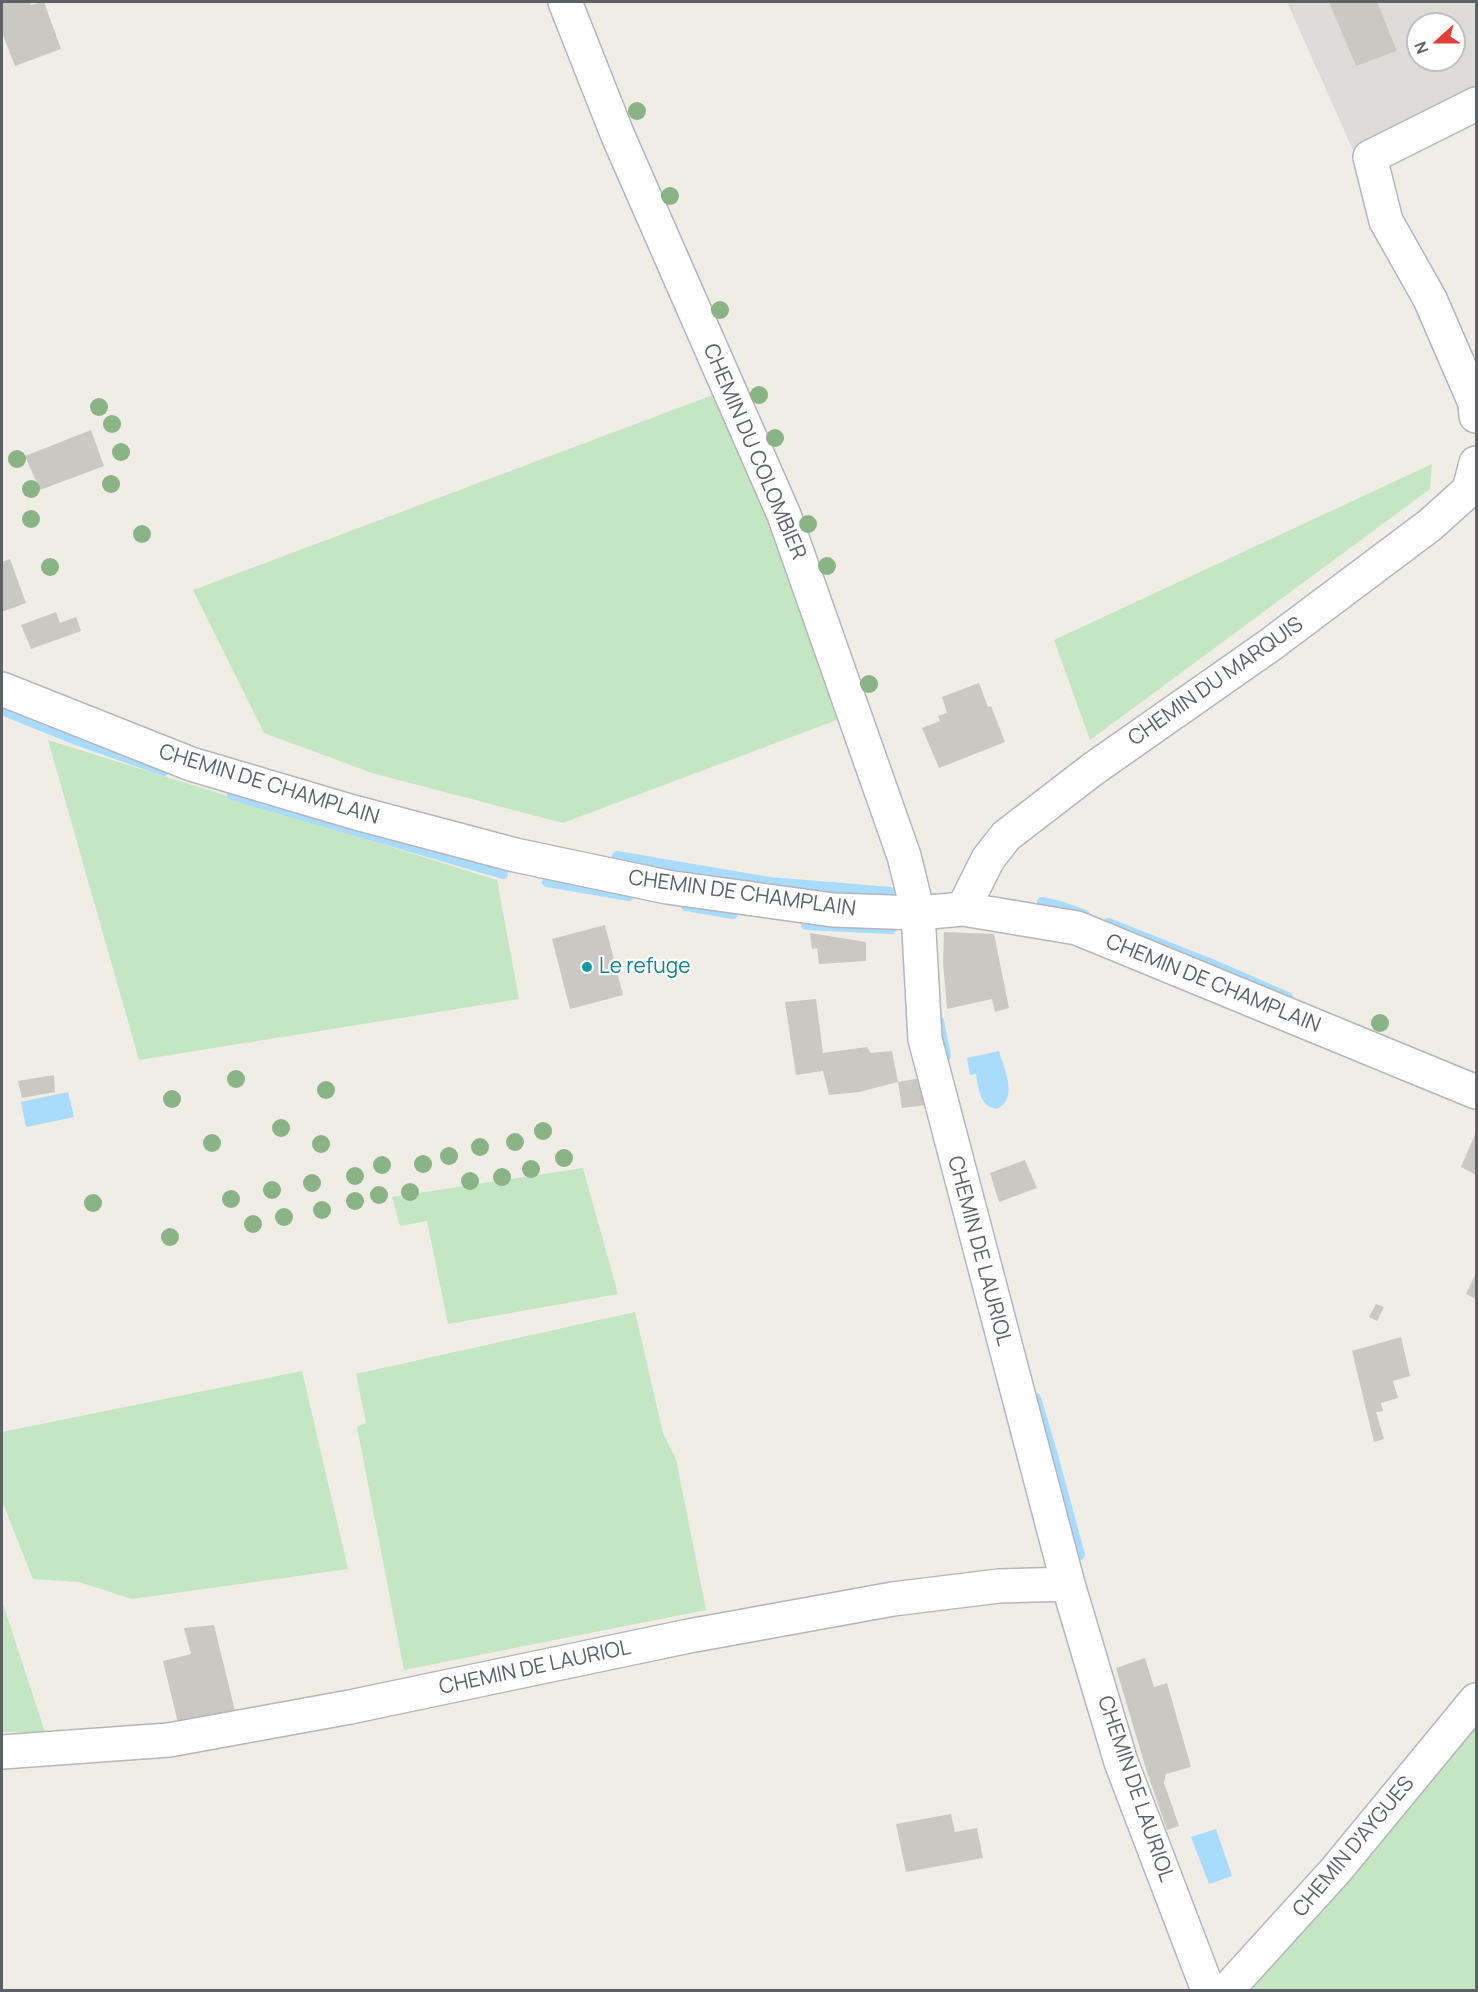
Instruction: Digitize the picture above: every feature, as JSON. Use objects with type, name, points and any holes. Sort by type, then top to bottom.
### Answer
[{"type":"street","name":"CHEMIN DU COLOMBIER","points":[[565,2],[618,136],[784,515],[904,856],[918,913]]},
{"type":"street","points":[[1476,104],[1370,157],[1386,221],[1430,299],[1476,403],[1476,416]]},
{"type":"street","name":"CHEMIN DU MARQUIS","points":[[963,909],[988,860],[1006,836],[1093,769],[1280,638],[1430,525],[1469,490],[1476,463]]},
{"type":"street","name":"CHEMIN DE CHAMPLAIN","points":[[2,689],[190,764],[353,812],[515,855],[667,887],[833,910],[918,913],[963,909],[1077,928],[1476,1092]]},
{"type":"street","name":"CHEMIN DE LAURIOL","points":[[918,913],[925,1039],[1068,1584],[1121,1762],[1208,1990]]},
{"type":"street","name":"CHEMIN DE LAURIOL","points":[[2,1752],[169,1740],[350,1707],[689,1636],[892,1599],[999,1586],[1068,1584]]},
{"type":"street","name":"CHEMIN D'AYGUES","points":[[1227,1990],[1336,1870],[1476,1700]]},
{"type":"shaded area","points":[[1287,2],[1476,2],[1476,92],[1357,159]]},
{"type":"green space","points":[[718,393],[791,569],[842,718],[563,823],[372,773],[264,733],[193,590]]},
{"type":"green space","points":[[1432,464],[1430,489],[1090,740],[1054,640]]},
{"type":"green space","points":[[48,740],[497,880],[519,999],[139,1060]]},
{"type":"green space","points":[[583,1168],[618,1294],[448,1324],[427,1221],[400,1226],[392,1197]]},
{"type":"green space","points":[[635,1312],[663,1433],[676,1459],[706,1610],[404,1670],[357,1427],[366,1423],[356,1374]]},
{"type":"green space","points":[[302,1371],[348,1569],[132,1599],[79,1582],[33,1579],[2,1501],[2,1432]]},
{"type":"green space","points":[[2,1601],[45,1732],[2,1732]]},
{"type":"green space","points":[[1476,1722],[1476,1987],[1473,1990],[1242,1990]]},
{"type":"water","points":[[999,1051],[1009,1091],[1004,1104],[997,1109],[983,1101],[976,1074],[970,1075],[967,1058]]},
{"type":"water","points":[[68,1092],[74,1117],[26,1127],[21,1102]]},
{"type":"water","points":[[1216,1829],[1232,1876],[1209,1884],[1191,1837]]},
{"type":"building","points":[[2,2],[30,2],[31,5],[44,2],[61,49],[15,66],[2,36]]},
{"type":"building","points":[[1329,2],[1377,2],[1397,51],[1356,66]]},
{"type":"building","points":[[91,430],[104,466],[40,490],[25,456]]},
{"type":"building","points":[[10,559],[26,603],[2,612],[2,562]]},
{"type":"building","points":[[56,612],[60,623],[76,617],[81,631],[31,649],[21,625]]},
{"type":"building","points":[[979,683],[1005,742],[939,768],[922,728],[940,721],[938,716],[947,713],[942,697]]},
{"type":"building","name":"Le refuge","points":[[605,925],[623,995],[570,1009],[552,939]]},
{"type":"building","points":[[944,932],[994,934],[1009,1008],[995,1012],[992,999],[947,1009],[943,962]]},
{"type":"building","points":[[810,933],[866,942],[866,961],[819,964],[817,948],[812,949]]},
{"type":"building","points":[[816,999],[823,1053],[867,1047],[871,1053],[892,1051],[898,1082],[859,1092],[829,1095],[823,1071],[796,1075],[785,1002]]},
{"type":"building","points":[[54,1075],[55,1092],[22,1098],[18,1081]]},
{"type":"building","points":[[921,1078],[927,1105],[902,1108],[898,1082]]},
{"type":"building","points":[[1476,1132],[1476,1175],[1461,1167]]},
{"type":"building","points":[[1025,1160],[1037,1188],[999,1202],[990,1173]]},
{"type":"building","points":[[1476,1273],[1476,1299],[1466,1294]]},
{"type":"building","points":[[1376,1304],[1384,1307],[1377,1321],[1369,1317]]},
{"type":"building","points":[[1401,1337],[1410,1376],[1393,1381],[1398,1398],[1381,1403],[1383,1411],[1376,1412],[1384,1439],[1374,1442],[1352,1351]]},
{"type":"building","points":[[214,1625],[237,1719],[179,1727],[163,1661],[191,1654],[184,1628]]},
{"type":"building","points":[[1145,1658],[1154,1687],[1167,1683],[1191,1767],[1166,1774],[1164,1783],[1179,1826],[1167,1830],[1116,1668]]},
{"type":"building","points":[[951,1814],[955,1832],[977,1828],[983,1858],[906,1872],[896,1824]]},
{"type":"waterway","points":[[2,710],[76,740],[164,771]]},
{"type":"waterway","points":[[232,795],[503,874]]},
{"type":"waterway","points":[[617,856],[769,882],[890,892]]},
{"type":"waterway","points":[[547,882],[629,896]]},
{"type":"waterway","points":[[1042,902],[1085,915]]},
{"type":"waterway","points":[[686,906],[733,914]]},
{"type":"waterway","points":[[1108,923],[1288,997]]},
{"type":"waterway","points":[[806,925],[891,929]]},
{"type":"waterway","points":[[939,1021],[946,1056]]},
{"type":"waterway","points":[[1036,1398],[1080,1555]]},
{"type":"place","name":"Le refuge","points":[[587,967]]}]
